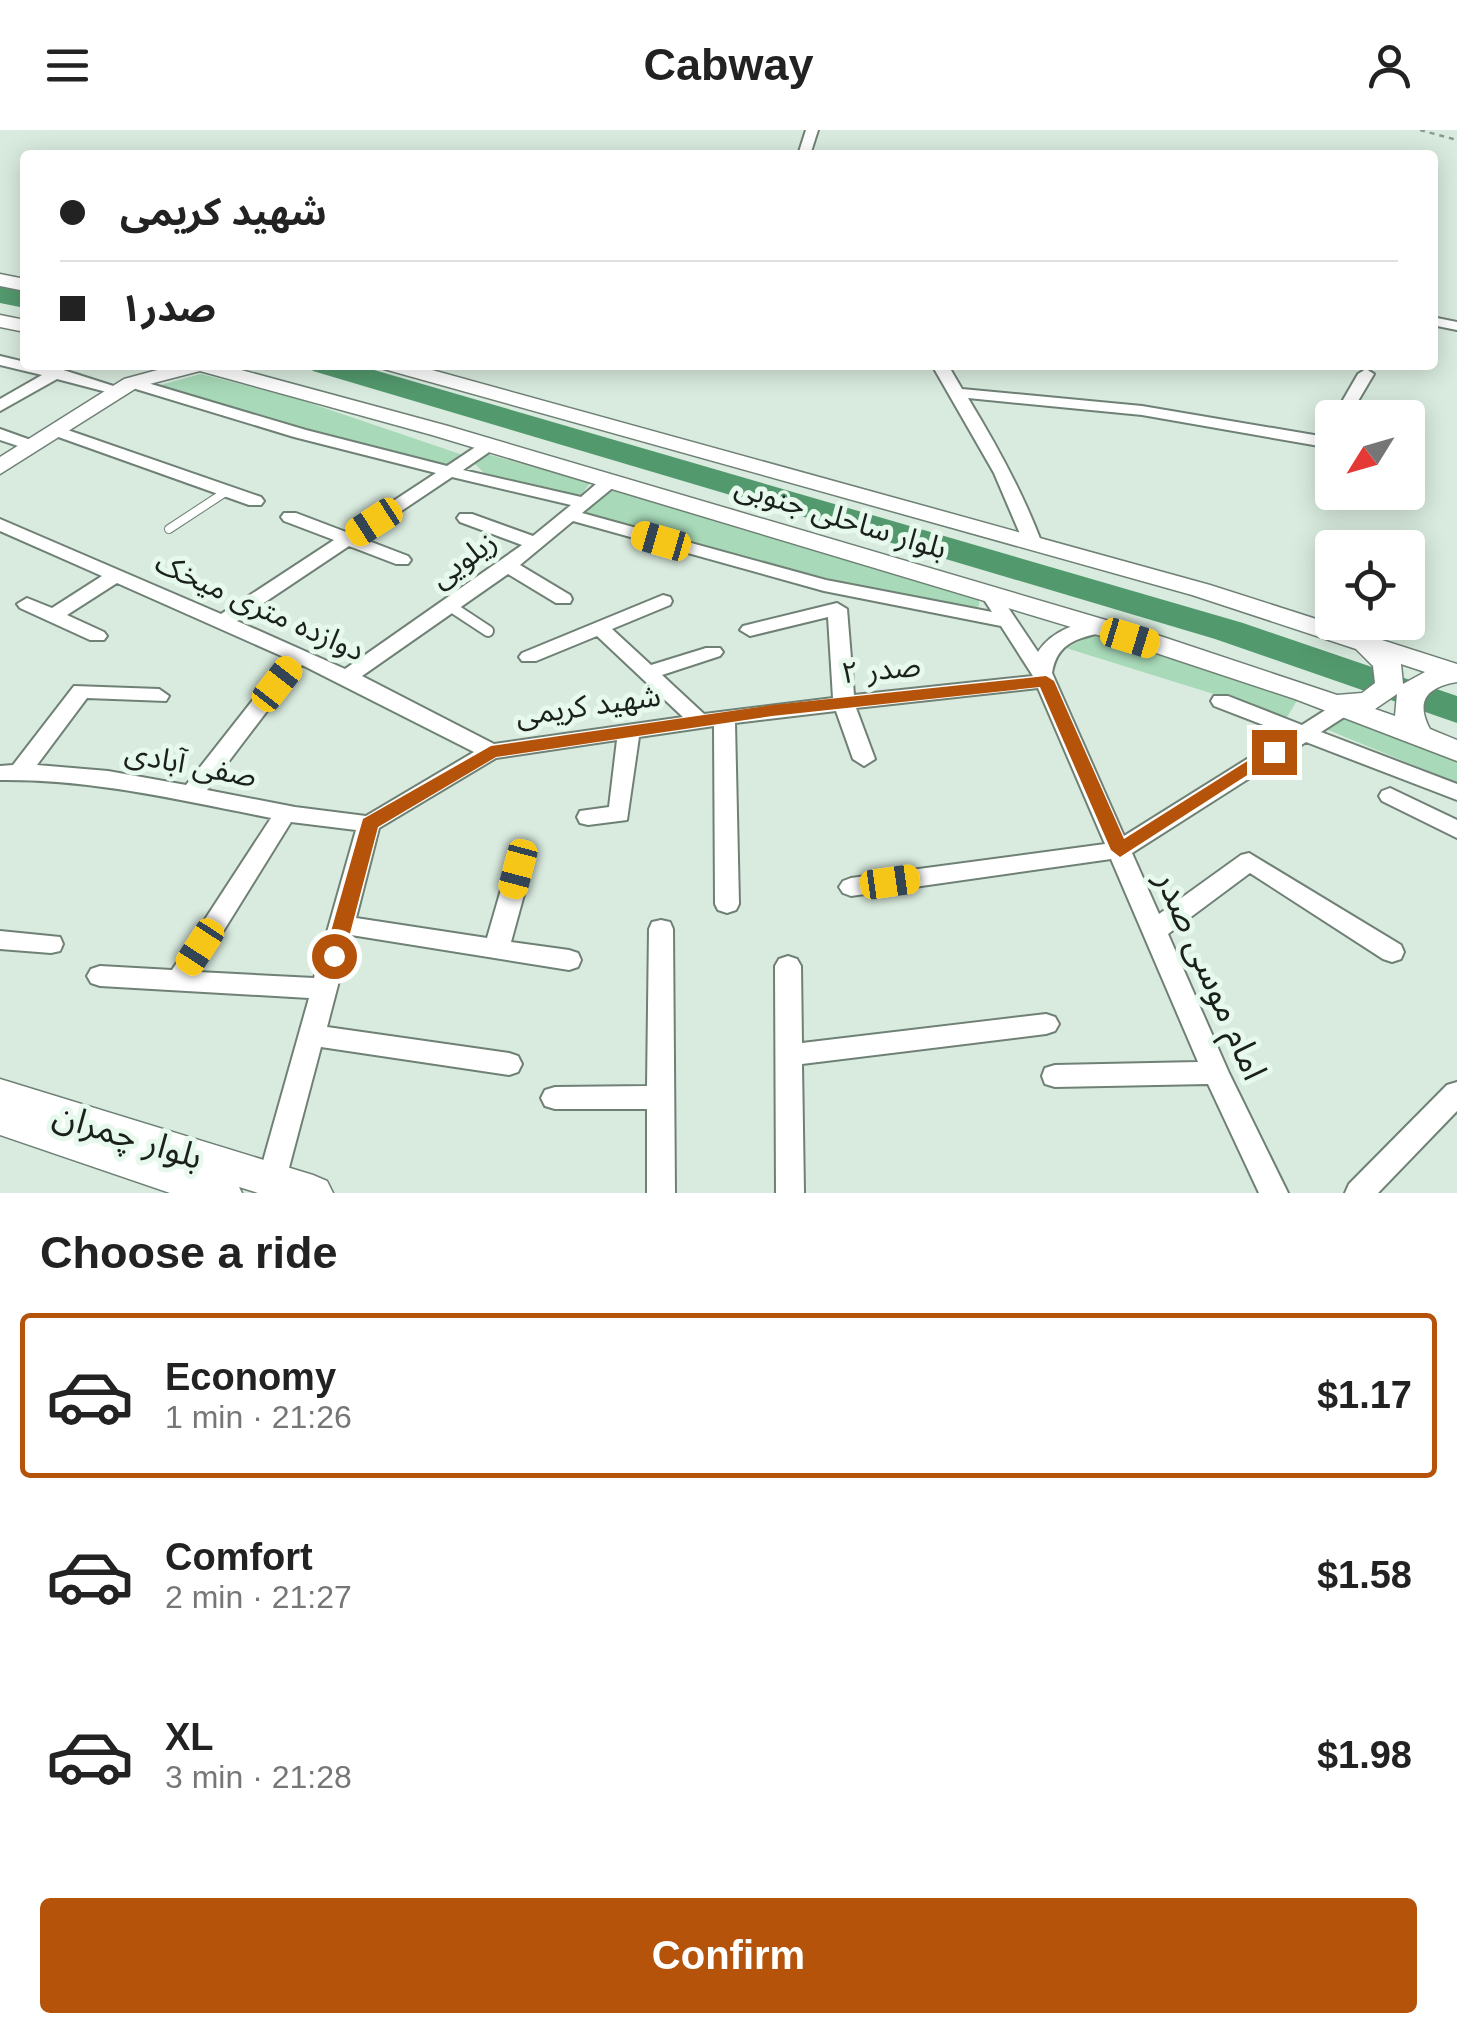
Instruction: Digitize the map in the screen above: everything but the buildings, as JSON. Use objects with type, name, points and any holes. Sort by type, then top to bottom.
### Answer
[{"type":"main road","points":[[0,467],[130,379],[175,370]]},
{"type":"main road","name":"بلوار ساحلی جنوبی","points":[[218,370],[489,445],[1098,628],[1340,706],[1457,751]]},
{"type":"main road","name":"بلوار ساحلی جنوبی","points":[[409,370],[1032,542],[1457,673]]},
{"type":"main road","points":[[1340,706],[1370,701],[1390,686],[1387,664],[1366,644]]},
{"type":"main road","points":[[1418,735],[1407,716],[1407,700],[1416,686],[1434,677],[1457,673]]},
{"type":"main road","name":"بلوار چمران","points":[[2,1118],[272,1178],[313,1193]]},
{"type":"main road","name":"بلوار چمران","points":[[2,1118],[222,1193]]},
{"type":"street","points":[[44,370],[130,379],[210,409],[451,472],[824,585],[1007,621]]},
{"type":"street","points":[[943,370],[995,456],[1032,542]]},
{"type":"street","points":[[0,406],[57,373]]},
{"type":"street","points":[[1351,400],[1366,374]]},
{"type":"street","points":[[958,393],[1051,398],[1190,414],[1315,440]]},
{"type":"street","points":[[56,431],[255,501]]},
{"type":"street","points":[[0,434],[33,446]]},
{"type":"street","points":[[224,621],[489,445]]},
{"type":"street","name":"زیلویی","points":[[347,677],[508,566],[609,482]]},
{"type":"street","points":[[290,516],[402,560]]},
{"type":"street","points":[[466,518],[534,544]]},
{"type":"street","name":"دوازده متری میخک","points":[[0,524],[347,677],[491,752]]},
{"type":"street","points":[[508,566],[562,599]]},
{"type":"street","points":[[53,616],[116,574]]},
{"type":"street","name":"امام موسی صدر","points":[[990,595],[1044,677],[1216,1072],[1274,1193]]},
{"type":"street","points":[[529,656],[602,630],[663,601]]},
{"type":"street","points":[[27,604],[97,636]]},
{"type":"street","points":[[750,630],[837,608],[844,703],[864,759]]},
{"type":"street","points":[[1044,677],[1043,658],[1051,645],[1064,636],[1098,628]]},
{"type":"street","points":[[602,630],[648,673],[712,720],[727,904]]},
{"type":"street","points":[[648,673],[712,652]]},
{"type":"street","points":[[193,792],[298,656]]},
{"type":"street","name":"صدر ۲","points":[[712,720],[1044,677]]},
{"type":"street","points":[[5,773],[81,691],[159,696]]},
{"type":"street","points":[[1221,701],[1457,792]]},
{"type":"street","points":[[852,887],[1120,850],[1306,732],[1340,706]]},
{"type":"street","name":"شهید کریمی","points":[[369,824],[491,752],[712,720]]},
{"type":"street","points":[[588,817],[619,814],[630,733]]},
{"type":"street","name":"صفی آبادی","points":[[5,773],[193,792],[285,814],[369,824]]},
{"type":"street","points":[[1390,796],[1457,830]]},
{"type":"street","points":[[178,980],[285,814]]},
{"type":"street","points":[[272,1178],[369,824]]},
{"type":"street","points":[[1154,931],[1250,861],[1392,952]]},
{"type":"street","points":[[497,948],[518,869]]},
{"type":"street","points":[[343,924],[569,960]]},
{"type":"street","points":[[661,929],[661,1193]]},
{"type":"street","points":[[0,940],[51,944]]},
{"type":"street","points":[[788,966],[790,1193]]},
{"type":"street","points":[[100,976],[325,988]]},
{"type":"street","points":[[791,1055],[1046,1024]]},
{"type":"street","points":[[312,1035],[509,1064]]},
{"type":"street","points":[[1054,1076],[1216,1072]]},
{"type":"street","points":[[1359,1193],[1457,1093]]},
{"type":"street","points":[[555,1098],[660,1097]]},
{"type":"lane","points":[[169,529],[228,491]]},
{"type":"lane","points":[[450,606],[488,631]]},
{"type":"path","points":[[1420,130],[1457,140]]},
{"type":"green space","points":[[201,374],[295,398],[460,454],[460,458],[436,469],[153,387]]},
{"type":"green space","points":[[487,454],[590,483],[579,498],[484,473],[475,464]]},
{"type":"green space","points":[[611,490],[979,600],[979,606],[972,610],[830,579],[583,513]]},
{"type":"green space","points":[[1093,635],[1298,699],[1287,717],[1066,648]]},
{"type":"green space","points":[[1329,709],[1457,759],[1457,783],[1311,723]]},
{"type":"waterway","points":[[0,295],[20,299]]},
{"type":"waterway","points":[[341,370],[1229,631],[1457,710]]},
{"type":"route","points":[[334,956],[369,824],[491,752],[772,710],[1046,681],[1120,850],[1274,752]]}]
